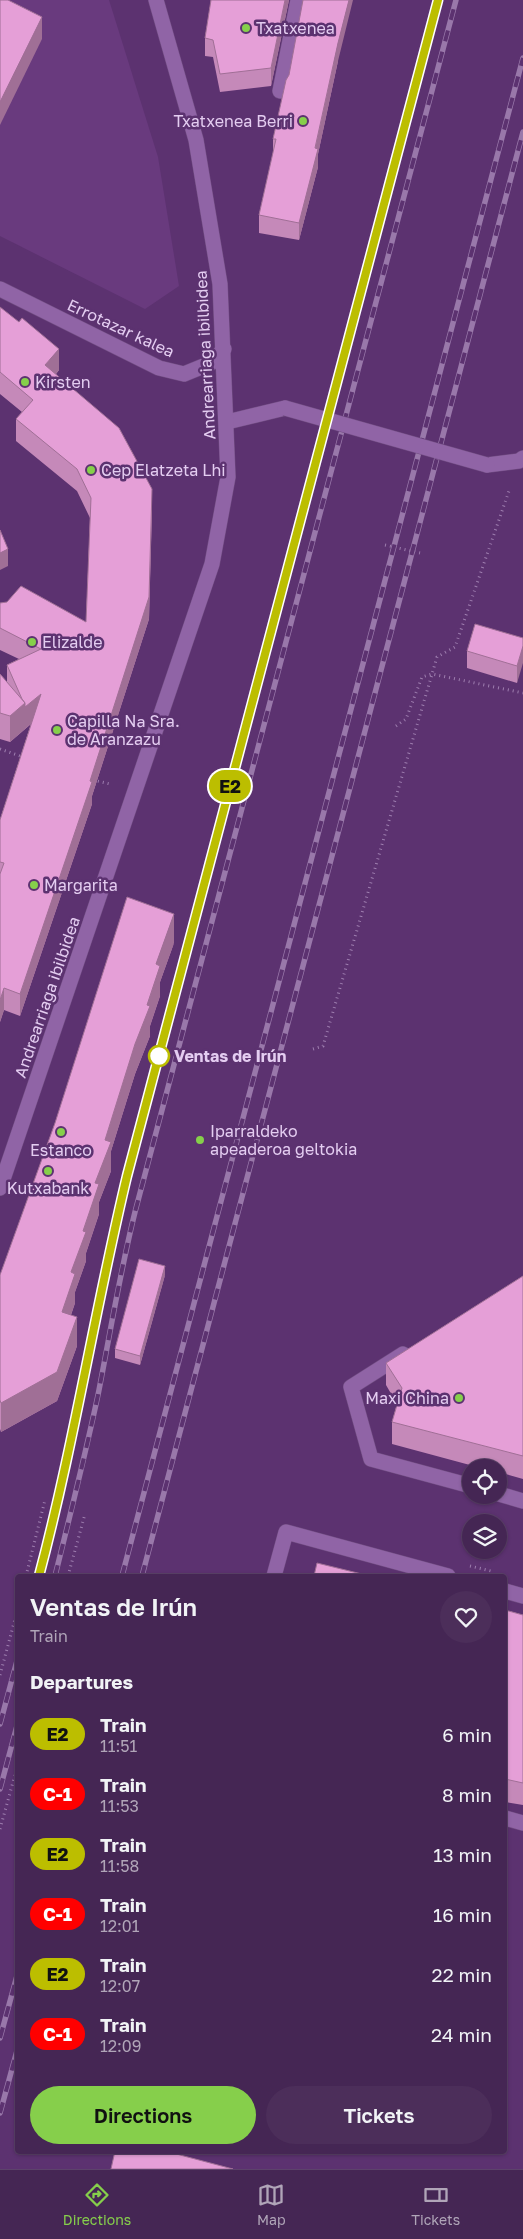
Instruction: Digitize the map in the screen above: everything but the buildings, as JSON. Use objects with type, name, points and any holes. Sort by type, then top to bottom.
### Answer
[{"type":"street","name":"Andrearriaga ibilbidea","points":[[1,1180],[212,564],[228,477],[220,284],[196,140],[156,0]]},
{"type":"street","points":[[280,91],[298,0]]},
{"type":"street","name":"Errotazar kalea","points":[[0,289],[159,368],[184,374],[211,363],[224,348]]},
{"type":"street","points":[[227,422],[285,408],[488,465],[521,459]]},
{"type":"street","points":[[416,1345],[351,1387],[371,1459],[462,1484]]},
{"type":"street","points":[[507,1496],[523,1501]]},
{"type":"street","points":[[275,1574],[286,1532],[441,1574]]},
{"type":"street","points":[[507,1592],[523,1596]]},
{"type":"street","points":[[507,1819],[523,1823]]},
{"type":"path","points":[[312,1049],[323,1046],[437,657],[455,647],[521,459]]},
{"type":"path","points":[[385,545],[420,553]]},
{"type":"path","points":[[396,726],[406,720],[422,677],[432,674],[523,693]]},
{"type":"path","points":[[0,749],[27,758]]},
{"type":"path","points":[[91,779],[110,785]]},
{"type":"path","points":[[26,1574],[45,1500]]},
{"type":"path","points":[[69,1574],[85,1514]]},
{"type":"path","points":[[0,1676],[15,1619]]},
{"type":"path","points":[[0,1829],[15,1775]]},
{"type":"shaded area","points":[[0,0],[109,0],[158,157],[179,286],[145,309],[0,236]]},
{"type":"railway","points":[[40,1574],[63,1477],[127,1176],[438,0]]},
{"type":"railway","points":[[55,1574],[93,1418],[135,1212],[456,0]]},
{"type":"railway","points":[[123,1574],[523,58]]},
{"type":"railway","points":[[143,1574],[523,132]]},
{"type":"railway","points":[[0,1724],[15,1668]]},
{"type":"railway","points":[[0,1789],[15,1733]]},
{"type":"railway","points":[[0,2038],[15,1983]]},
{"type":"railway","points":[[0,2113],[15,2058]]},
{"type":"train","name":"E2","points":[[40,1574],[61,1494],[91,1335],[127,1176],[438,0]]},
{"type":"place","name":"Txatxenea","points":[[246,28]]},
{"type":"place","name":"Txatxenea Berri","points":[[303,121]]},
{"type":"place","name":"Kirsten","points":[[25,382]]},
{"type":"place","name":"Cep Elatzeta Lhi","points":[[91,470]]},
{"type":"place","name":"Elizalde","points":[[32,642]]},
{"type":"place","name":"Capilla Nª Sra. de Aranzazu","points":[[57,730]]},
{"type":"place","name":"Margarita","points":[[34,885]]},
{"type":"place","name":"Ventas de Irún","points":[[159,1056]]},
{"type":"place","name":"Estanco","points":[[61,1132]]},
{"type":"place","name":"Iparraldeko apeaderoa geltokia","points":[[200,1140]]},
{"type":"place","name":"Kutxabank","points":[[48,1171]]},
{"type":"place","name":"Maxi China","points":[[459,1398]]}]
